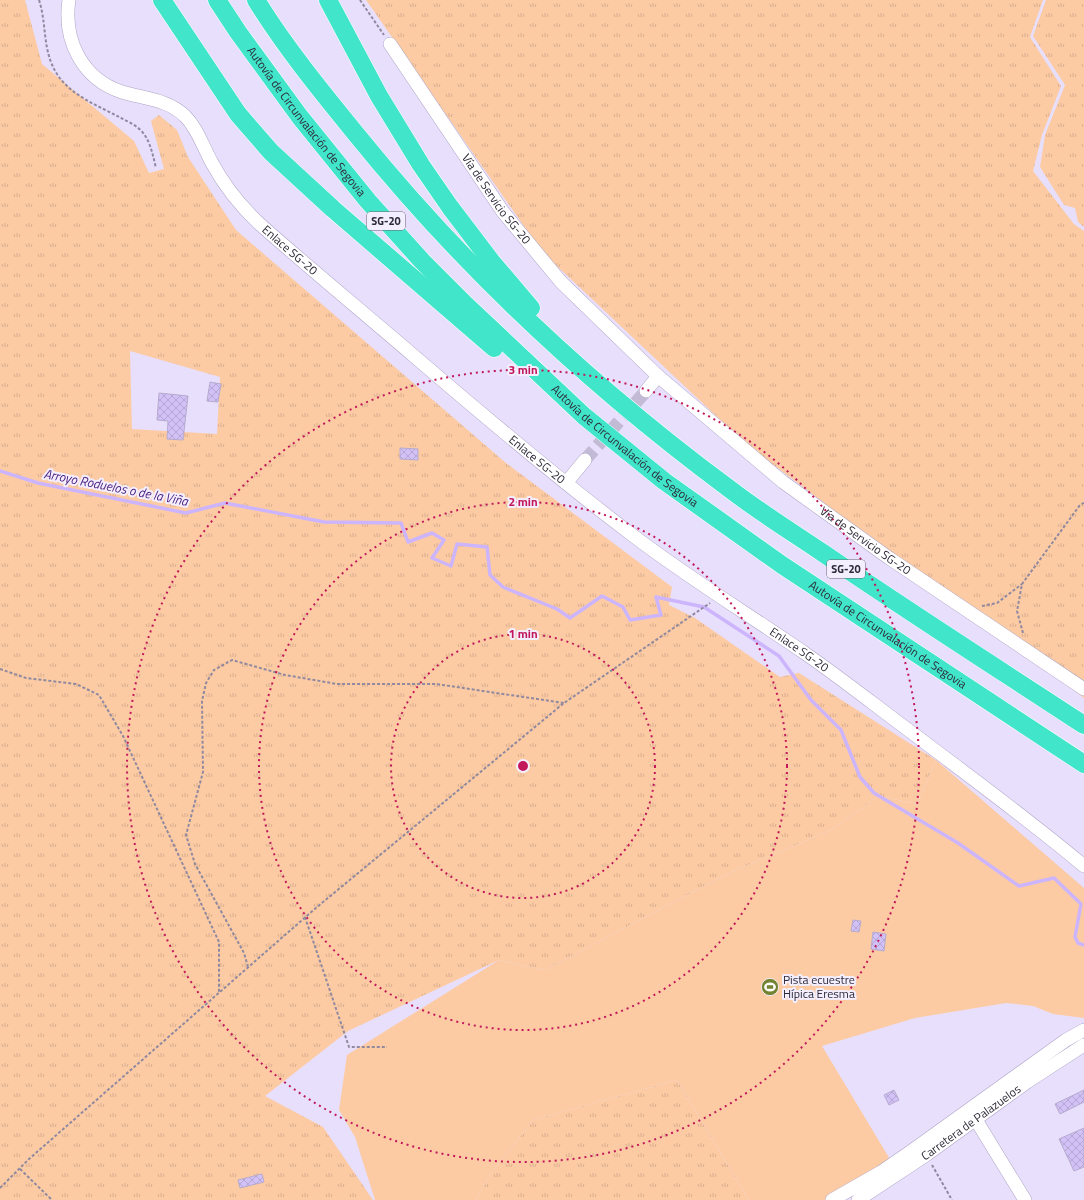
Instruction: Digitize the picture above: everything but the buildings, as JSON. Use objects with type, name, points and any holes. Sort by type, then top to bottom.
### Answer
[{"type":"highway","points":[[162,0],[238,114],[271,152],[333,209],[498,351],[584,416]]},
{"type":"highway","name":"Autovía de Circunvalación de Segovia","points":[[217,0],[238,32],[300,117],[368,201],[422,261],[466,305],[584,416],[664,481],[782,565],[1084,764]]},
{"type":"highway","name":"SG-20","points":[[256,0],[326,96],[395,182],[451,244],[538,330],[618,400],[734,492],[876,589],[1084,725]]},
{"type":"highway","points":[[328,0],[380,96],[450,207],[491,261],[526,302],[584,360],[618,400]]},
{"type":"street","name":"Enlace SG-20","points":[[69,0],[68,25],[70,40],[81,62],[91,73],[112,88],[164,102],[188,119],[199,135],[211,162],[225,185],[260,224],[456,392],[566,483],[634,536],[809,656],[992,793],[1084,866]]},
{"type":"street","name":"Vía de Servicio SG-20","points":[[390,44],[503,212],[561,282],[658,376],[783,482],[888,558],[1084,689]]},
{"type":"street","points":[[646,391],[658,376]]},
{"type":"street","points":[[566,483],[585,460]]},
{"type":"street","points":[[832,1200],[910,1152],[1066,1040],[1084,1030]]},
{"type":"street","name":"Carretera de Palazuelos","points":[[858,1200],[926,1155],[1027,1082],[1084,1046]]},
{"type":"street","points":[[976,1120],[1025,1200]]},
{"type":"path","points":[[39,0],[45,44],[56,73],[66,85],[81,97],[135,126],[143,133],[150,146],[156,168]]},
{"type":"path","points":[[360,0],[390,44]]},
{"type":"path","points":[[965,610],[997,603],[1022,584],[1084,503]]},
{"type":"path","points":[[1022,584],[1017,611],[1028,652]]},
{"type":"path","points":[[0,1188],[305,917],[564,703],[721,596]]},
{"type":"path","points":[[248,967],[244,953],[195,864],[186,835],[203,772],[202,701],[206,682],[214,670],[232,660],[285,675],[337,684],[436,684],[564,703]]},
{"type":"path","points":[[0,669],[26,678],[76,684],[99,695],[123,736],[219,942],[219,992]]},
{"type":"path","points":[[305,917],[349,1047],[387,1047]]},
{"type":"path","points":[[926,1155],[952,1200]]},
{"type":"path","points":[[20,1169],[52,1200]]},
{"type":"green space","points":[[0,0],[25,0],[42,64],[134,141],[149,173],[164,169],[151,121],[159,115],[177,130],[188,157],[236,230],[506,463],[672,587],[669,605],[695,618],[780,677],[799,673],[936,760],[917,804],[879,796],[831,830],[727,874],[545,970],[499,960],[348,1031],[265,1096],[323,1127],[373,1200],[0,1200]],"holes":[[[130,351],[220,377],[217,434],[132,429]]]},
{"type":"green space","points":[[366,0],[1043,0],[1030,37],[1061,86],[1042,135],[1033,171],[1074,224],[1084,231],[1084,698],[747,445],[542,252]]},
{"type":"green space","points":[[1046,0],[1084,0],[1084,227],[1078,222],[1075,208],[1064,205],[1040,167],[1045,135],[1065,85],[1033,36]]},
{"type":"green space","name":"Pista ecuestre Hípica Eresma","points":[[936,760],[1084,888],[1084,1018],[1053,1014],[1033,1006],[1006,1003],[915,1018],[822,1046],[891,1161],[832,1200],[749,1200],[677,1080],[533,1120],[490,1175],[476,1200],[375,1200],[355,1137],[339,1110],[347,1055],[499,960],[545,970],[727,874],[831,830],[879,796],[917,804]]},
{"type":"green space","points":[[677,1080],[749,1200],[476,1200],[490,1175],[533,1120]]},
{"type":"waterway","name":"Arroyo Roduelos o de la Viña","points":[[0,471],[38,483],[186,513],[225,503],[324,522],[401,523],[408,542],[432,533],[444,540],[432,558],[451,566],[457,544],[487,547],[490,575],[503,587],[557,609],[570,618],[602,596],[623,607],[630,620],[661,615],[656,597],[704,607],[779,656],[811,700],[841,730],[860,777],[874,793],[958,843],[1019,886],[1054,878],[1081,904],[1075,937],[1078,943],[1084,945]]},
{"type":"tunnel","points":[[585,460],[646,391]]},
{"type":"place","name":"Pista ecuestre Hípica Eresma","points":[[770,987]]}]
